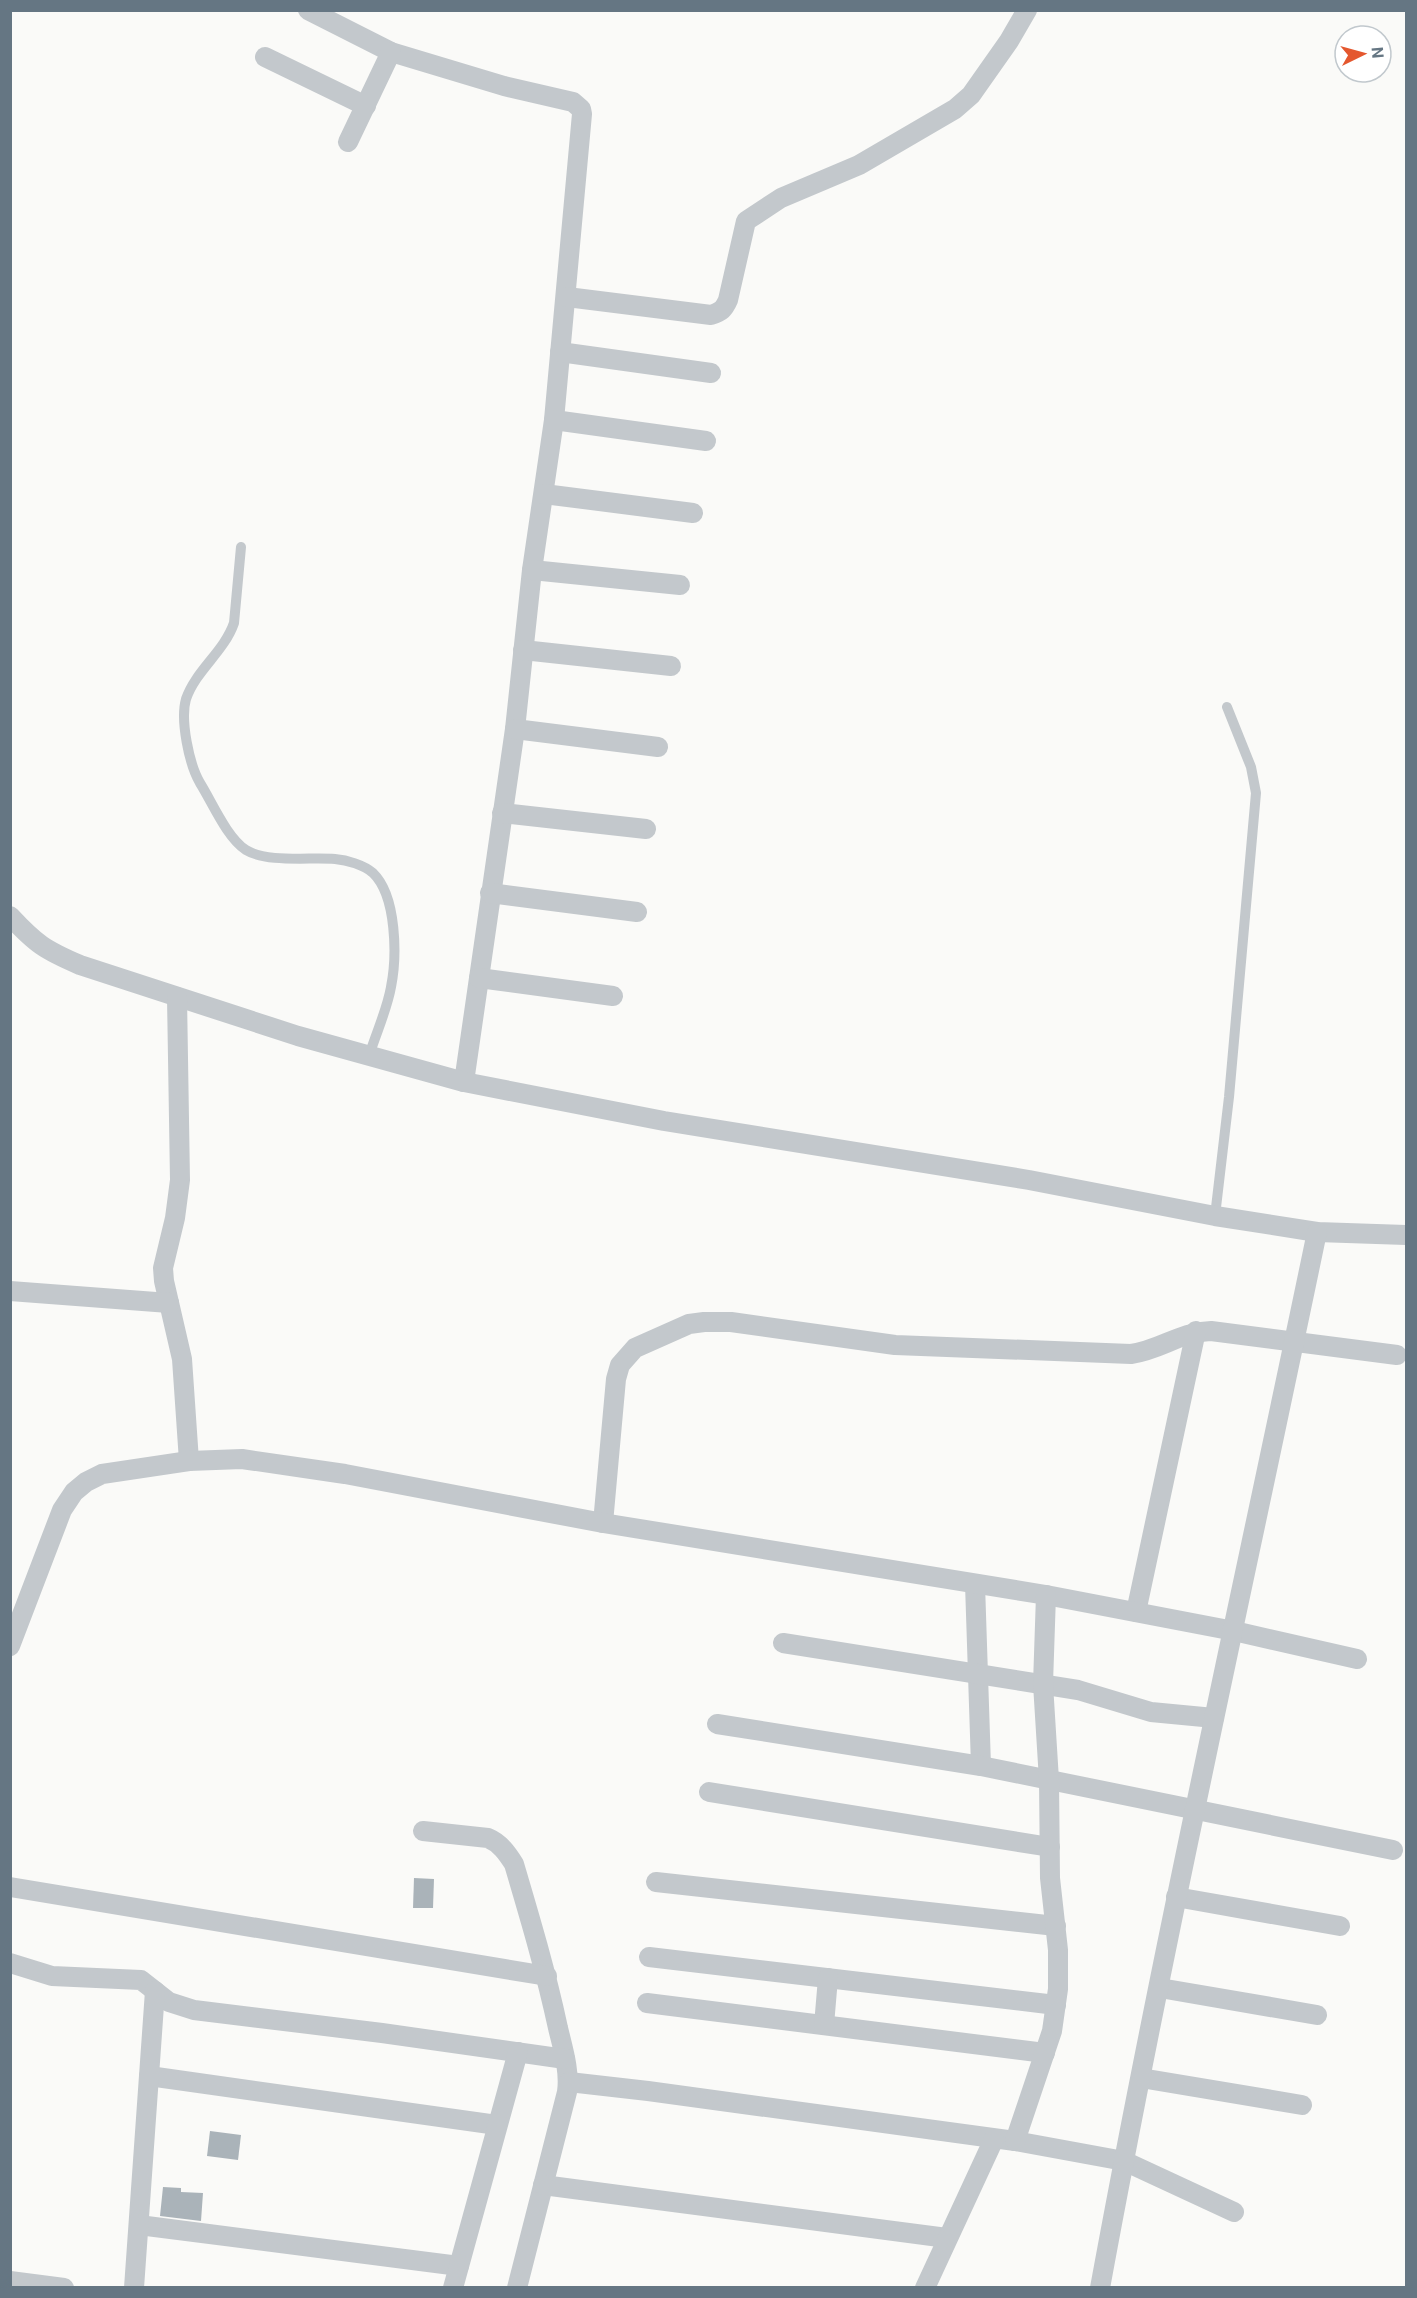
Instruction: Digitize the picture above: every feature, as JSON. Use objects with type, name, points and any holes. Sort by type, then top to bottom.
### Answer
[{"type":"street","points":[[308,10],[391,52],[504,86],[573,102],[581,109],[583,124],[554,420],[532,570],[514,729],[464,1082]]},
{"type":"street","points":[[567,297],[711,315],[718,313],[724,309],[728,300],[746,221],[781,198],[859,165],[955,109],[971,95],[1027,10]]},
{"type":"street","points":[[348,142],[391,52]]},
{"type":"street","points":[[264,57],[366,106]]},
{"type":"street","points":[[560,352],[711,373]]},
{"type":"street","points":[[554,420],[706,441]]},
{"type":"street","points":[[544,494],[693,513]]},
{"type":"street","points":[[532,570],[680,585]]},
{"type":"street","points":[[523,650],[671,666]]},
{"type":"street","points":[[514,729],[658,747]]},
{"type":"street","points":[[502,813],[646,829]]},
{"type":"street","points":[[490,893],[638,912]]},
{"type":"street","points":[[10,916],[35,943],[52,954],[298,1036],[464,1082],[664,1121],[1029,1180],[1215,1216],[1317,1232],[1407,1235]]},
{"type":"street","points":[[479,978],[613,996]]},
{"type":"street","points":[[177,997],[180,1180],[175,1218],[163,1268],[182,1359],[189,1461]]},
{"type":"street","points":[[1100,2288],[1194,1810],[1234,1631],[1317,1232]]},
{"type":"street","points":[[10,1291],[169,1303]]},
{"type":"street","points":[[603,1523],[616,1379],[620,1365],[635,1348],[689,1324],[731,1322],[895,1345],[1131,1354],[1147,1352],[1179,1336],[1196,1331],[1211,1331],[1397,1355]]},
{"type":"street","points":[[1136,1612],[1196,1331]]},
{"type":"street","points":[[10,1646],[62,1510],[74,1492],[86,1482],[102,1474],[189,1461],[242,1459],[345,1474],[603,1523],[1046,1595],[1234,1631],[1358,1659]]},
{"type":"street","points":[[975,1584],[981,1766]]},
{"type":"street","points":[[1015,2141],[1045,2054],[1056,2005],[1056,1926],[1050,1878],[1049,1780],[1044,1684],[1046,1595]]},
{"type":"street","points":[[783,1643],[1044,1684],[1092,1694],[1150,1712],[1214,1718]]},
{"type":"street","points":[[717,1724],[981,1766],[1393,1850]]},
{"type":"street","points":[[709,1792],[1050,1847]]},
{"type":"street","points":[[423,1831],[488,1838],[502,1848],[514,1864],[547,1976],[569,2082],[543,2185],[523,2287]]},
{"type":"street","points":[[656,1882],[1056,1926]]},
{"type":"street","points":[[10,1887],[547,1976]]},
{"type":"street","points":[[1176,1898],[1340,1926]]},
{"type":"street","points":[[649,1957],[1056,2005]]},
{"type":"street","points":[[10,1963],[52,1976],[141,1980],[169,2001],[194,2010],[565,2059]]},
{"type":"street","points":[[824,2025],[828,1978]]},
{"type":"street","points":[[1160,1988],[1317,2015]]},
{"type":"street","points":[[134,2288],[155,1990]]},
{"type":"street","points":[[647,2003],[1045,2054]]},
{"type":"street","points":[[453,2288],[496,2125],[518,2052]]},
{"type":"street","points":[[149,2076],[496,2125]]},
{"type":"street","points":[[1141,2078],[1302,2105]]},
{"type":"street","points":[[569,2082],[1015,2141],[1124,2161],[1234,2212]]},
{"type":"street","points":[[925,2288],[994,2139]]},
{"type":"street","points":[[543,2185],[947,2238]]},
{"type":"street","points":[[139,2225],[459,2266]]},
{"type":"street","points":[[10,2281],[64,2288]]},
{"type":"lane","points":[[241,547],[234,623],[230,634],[186,699],[184,711],[187,743],[198,779],[234,839],[245,849],[258,855],[338,860],[355,864],[373,873],[383,887],[392,915],[394,946],[392,987],[369,1056]]},
{"type":"lane","points":[[1215,1216],[1229,1097],[1256,793],[1251,767],[1227,707]]},
{"type":"building","points":[[414,1878],[434,1879],[433,1908],[413,1908]]},
{"type":"building","points":[[210,2131],[241,2135],[238,2160],[207,2156]]},
{"type":"building","points":[[163,2187],[181,2188],[181,2192],[203,2193],[201,2221],[160,2216]]}]
